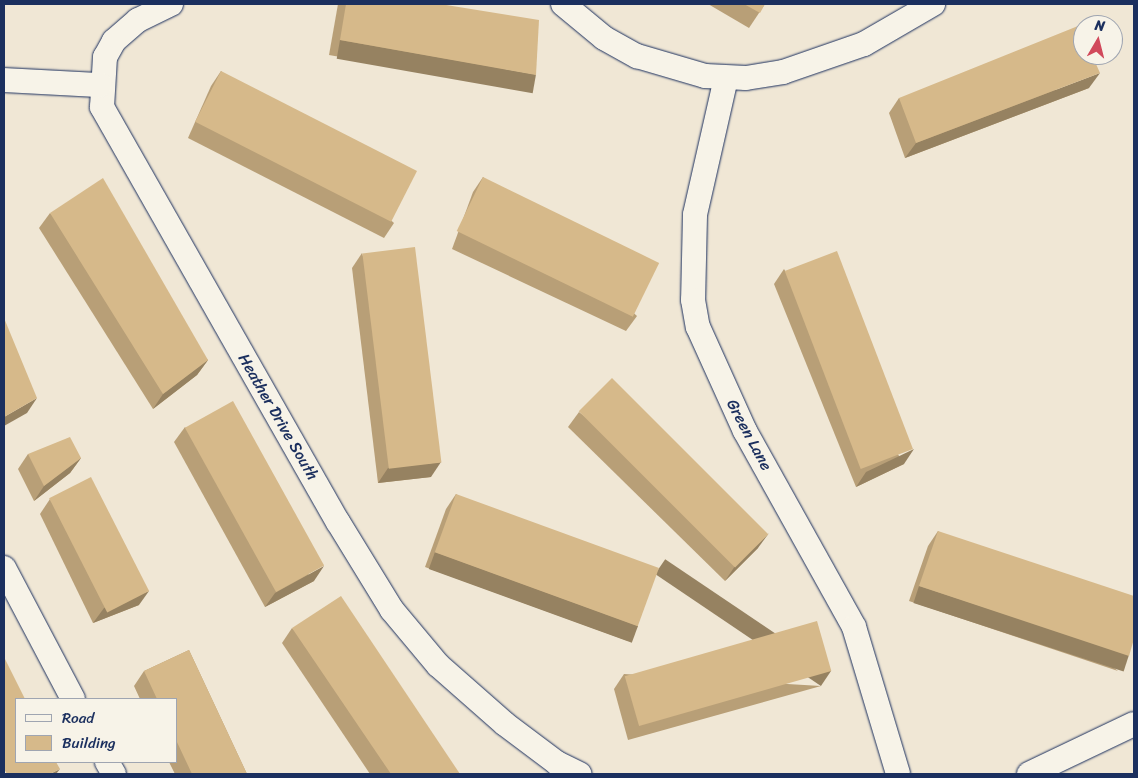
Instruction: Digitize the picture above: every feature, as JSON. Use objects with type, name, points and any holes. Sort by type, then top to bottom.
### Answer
[{"type":"street","name":"Heather Drive South","points":[[171,4],[138,20],[114,41],[105,57],[100,85],[102,107],[338,522],[392,610],[438,665],[505,724],[557,763],[580,774]]},
{"type":"street","points":[[563,4],[604,38],[637,56],[678,70],[726,78],[782,72],[825,59],[864,44],[933,4]]},
{"type":"street","name":"Green Lane","points":[[726,78],[695,215],[693,300],[698,327],[745,431],[854,627],[898,774]]},
{"type":"street","points":[[4,80],[100,85]]},
{"type":"street","points":[[4,568],[72,698]]},
{"type":"street","points":[[1029,774],[1134,724]]},
{"type":"street","points":[[107,763],[114,774]]},
{"type":"building","points":[[346,4],[440,4],[539,20],[536,75],[340,40]]},
{"type":"building","points":[[744,4],[765,4],[760,13]]},
{"type":"building","points":[[1073,28],[1073,65],[1096,65],[1100,73],[916,143],[899,98]]},
{"type":"building","points":[[221,71],[417,171],[391,222],[195,122]]},
{"type":"building","points":[[483,177],[659,263],[633,317],[457,231]]},
{"type":"building","points":[[103,178],[208,360],[163,394],[50,213]]},
{"type":"building","points":[[415,247],[441,462],[389,469],[362,253]]},
{"type":"building","points":[[837,251],[913,449],[861,469],[785,271]]},
{"type":"building","points":[[4,318],[37,398],[4,417]]},
{"type":"building","points":[[612,378],[768,534],[735,568],[579,411]]},
{"type":"building","points":[[233,401],[324,565],[276,592],[185,428]]},
{"type":"building","points":[[70,437],[81,458],[44,486],[28,454]]},
{"type":"building","points":[[91,477],[149,591],[107,612],[49,498]]},
{"type":"building","points":[[456,494],[659,568],[638,626],[435,552]]},
{"type":"building","points":[[938,531],[1134,596],[1134,639],[1129,656],[919,586]]},
{"type":"building","points":[[341,596],[460,774],[391,774],[292,628]]},
{"type":"building","points":[[817,621],[831,671],[639,726],[625,676]]},
{"type":"building","points":[[189,650],[247,774],[192,774],[178,744],[178,698],[157,698],[144,671]]},
{"type":"building","points":[[4,657],[24,698],[15,698],[15,763],[57,763],[60,769],[50,774],[7,774],[4,769]]}]
